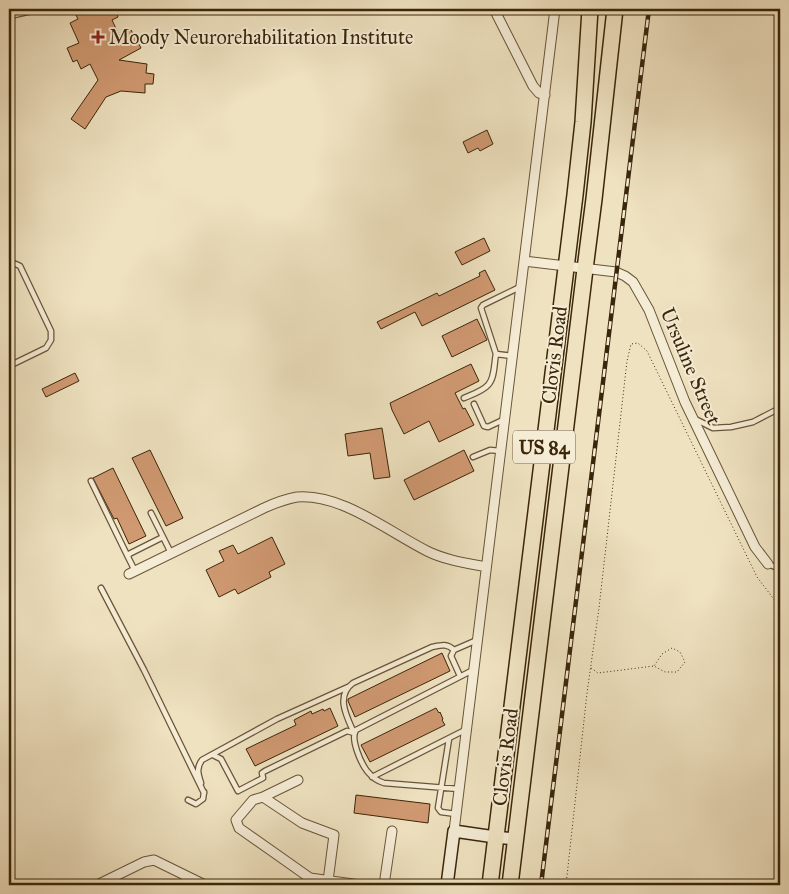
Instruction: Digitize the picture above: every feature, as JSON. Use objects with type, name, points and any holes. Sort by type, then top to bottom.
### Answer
[{"type":"highway","name":"Clovis Road","points":[[490,885],[583,122],[590,9]]},
{"type":"highway","name":"Clovis Road","points":[[510,885],[615,9]]},
{"type":"street","points":[[494,9],[533,86],[539,93],[545,96]]},
{"type":"street","points":[[447,885],[555,9]]},
{"type":"street","name":"Ursuline Street","points":[[524,261],[616,272],[633,282],[649,310],[693,419],[755,547],[768,564]]},
{"type":"street","points":[[132,573],[273,504],[298,497],[338,503],[432,554],[486,567]]},
{"type":"street","points":[[298,780],[253,800],[236,820],[239,828],[310,878],[360,885]]},
{"type":"street","points":[[263,797],[302,823],[334,835],[328,881]]},
{"type":"street","points":[[384,885],[392,831]]},
{"type":"street","points":[[454,831],[515,839]]},
{"type":"street","points":[[97,885],[144,862],[154,860],[205,885]]},
{"type":"lane","points":[[9,9],[14,15],[41,9]]},
{"type":"lane","points":[[9,262],[20,266],[51,331],[52,340],[46,348],[9,366]]},
{"type":"lane","points":[[464,398],[487,387],[493,373],[496,354],[481,307],[521,286]]},
{"type":"lane","points":[[496,354],[512,356]]},
{"type":"lane","points":[[474,404],[484,426],[488,427],[504,420]]},
{"type":"lane","points":[[693,419],[712,428],[731,427],[753,422],[780,408]]},
{"type":"lane","points":[[473,457],[490,450],[501,451]]},
{"type":"lane","points":[[91,481],[128,557],[132,573]]},
{"type":"lane","points":[[151,513],[171,553]]},
{"type":"lane","points":[[128,557],[129,554],[163,537]]},
{"type":"lane","points":[[768,564],[780,569]]},
{"type":"lane","points":[[101,588],[144,670],[204,793]]},
{"type":"lane","points":[[460,676],[451,656],[454,650],[478,640]]},
{"type":"lane","points":[[188,800],[196,804],[203,799],[205,790],[199,775],[198,765],[202,760],[277,719],[432,647],[446,645],[454,650]]},
{"type":"lane","points":[[354,733],[356,730],[474,669]]},
{"type":"lane","points":[[348,687],[343,706],[354,733],[358,752],[366,770],[372,777],[384,783],[459,790]]},
{"type":"lane","points":[[372,777],[467,730]]},
{"type":"lane","points":[[213,755],[221,758],[238,791],[263,778],[262,773],[265,771],[347,732],[354,733]]},
{"type":"lane","points":[[449,738],[438,808],[440,811],[456,814]]},
{"type":"path","points":[[566,885],[590,668],[600,598],[627,361],[631,344],[638,343],[647,351],[757,577],[776,602],[780,611]]},
{"type":"path","points":[[590,668],[598,673],[654,666],[665,672],[678,672],[684,662],[680,652],[672,648],[662,654],[654,666]]},
{"type":"building","points":[[73,9],[84,9],[87,14],[98,9],[115,9],[118,17],[112,20],[119,35],[131,30],[141,48],[119,60],[147,64],[146,73],[154,74],[153,84],[145,84],[145,93],[121,91],[106,97],[85,129],[71,119],[98,80],[90,64],[81,69],[77,60],[73,62],[67,48],[79,43],[70,23],[78,19]]},
{"type":"building","points":[[487,130],[493,144],[480,151],[478,148],[468,153],[463,142]]},
{"type":"building","points":[[484,238],[490,251],[462,265],[455,252]]},
{"type":"building","points":[[485,270],[495,290],[422,326],[415,312],[381,329],[377,322],[437,293],[439,296],[480,276],[479,273]]},
{"type":"building","points":[[477,319],[487,340],[452,357],[442,336]]},
{"type":"building","points":[[471,364],[479,381],[455,393],[474,425],[439,442],[429,421],[404,434],[390,403]]},
{"type":"building","points":[[75,373],[79,381],[46,397],[42,389]]},
{"type":"building","points":[[382,428],[390,477],[374,479],[370,453],[348,456],[345,434]]},
{"type":"building","points":[[150,450],[183,518],[166,526],[132,458]]},
{"type":"building","points":[[464,450],[474,471],[414,500],[404,480]]},
{"type":"building","points":[[113,468],[146,536],[129,544],[117,518],[114,519],[93,478]]},
{"type":"building","points":[[272,537],[285,564],[269,572],[271,577],[238,594],[235,589],[219,597],[206,570],[224,561],[219,551],[233,545],[238,554]]},
{"type":"building","points":[[442,653],[450,671],[355,717],[348,699]]},
{"type":"building","points":[[330,708],[338,726],[255,766],[246,749],[296,725],[294,720],[311,711],[312,714]]},
{"type":"building","points":[[436,708],[440,712],[445,725],[370,762],[361,745]]},
{"type":"building","points":[[356,795],[430,804],[428,823],[354,813]]},
{"type":"railway","points":[[541,885],[649,9]]},
{"type":"place","name":"Moody Neurorehabilitation Institute","points":[[98,37]]}]
